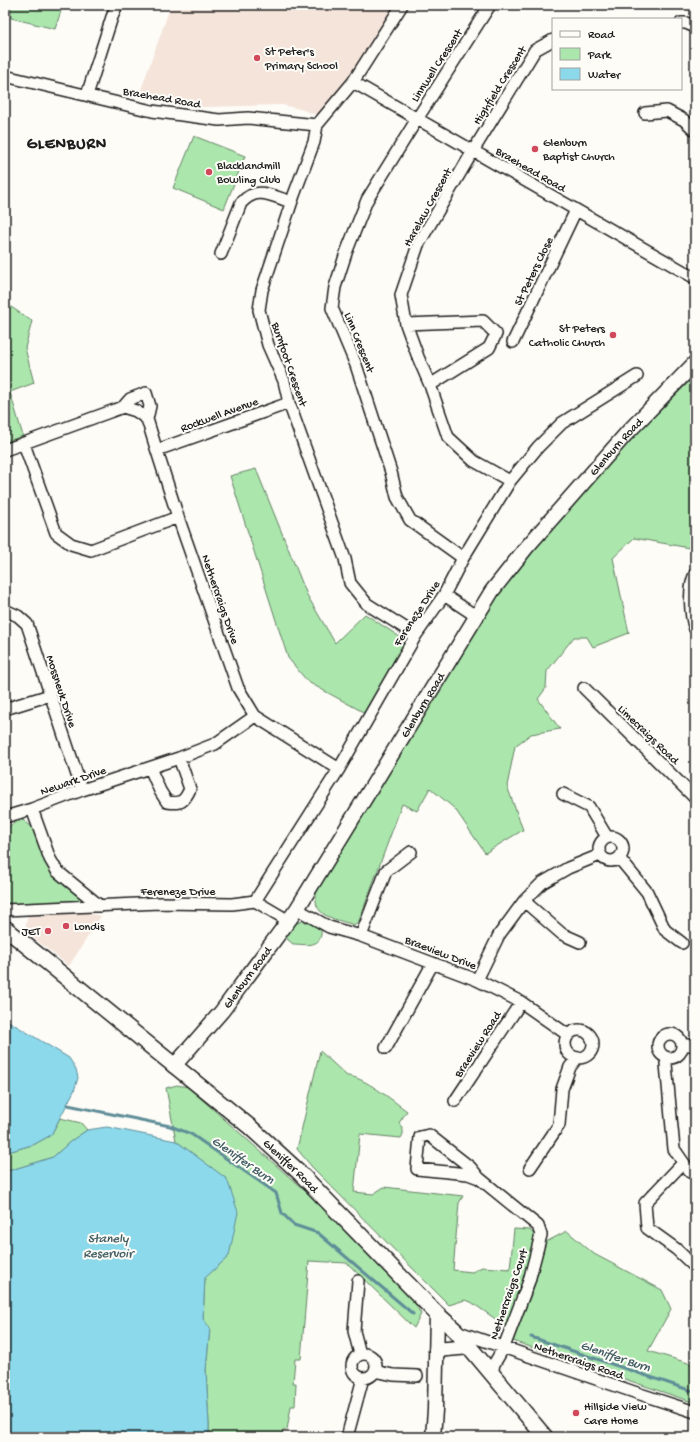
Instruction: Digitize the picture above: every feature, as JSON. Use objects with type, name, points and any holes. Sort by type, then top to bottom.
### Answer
[{"type":"main road","name":"Gleniffer Road","points":[[5,928],[250,1127],[299,1172],[437,1314],[456,1330],[545,1437]]},
{"type":"street","points":[[87,95],[117,5]]},
{"type":"street","name":"Burnfoot Crescent","points":[[402,5],[353,82],[317,125],[314,142],[291,202],[262,290],[259,310],[268,345],[284,381],[289,403],[345,559],[350,583],[367,604],[416,635]]},
{"type":"street","name":"Linnwell Crescent","points":[[417,119],[490,5]]},
{"type":"street","points":[[682,23],[695,27]]},
{"type":"street","name":"Highfield Crescent","points":[[473,151],[535,50],[552,41]]},
{"type":"street","name":"Braehead Road","points":[[5,76],[152,111],[218,120],[248,118],[317,125]]},
{"type":"street","name":"Braehead Road","points":[[353,82],[695,278]]},
{"type":"street","points":[[645,113],[667,111],[684,120],[695,130]]},
{"type":"street","name":"Linn Crescent","points":[[417,119],[367,200],[334,287],[332,308],[356,365],[392,472],[397,497],[410,520],[463,558]]},
{"type":"street","name":"Harelaw Crescent","points":[[473,151],[418,245],[401,294],[406,324],[430,385],[448,437],[474,461],[510,481]]},
{"type":"street","points":[[221,254],[241,203],[246,196],[260,192],[291,202]]},
{"type":"street","name":"St Peters Close","points":[[513,342],[576,210]]},
{"type":"street","points":[[406,324],[483,322],[496,334],[489,348],[430,385]]},
{"type":"street","name":"Glenburn Road","points":[[174,1066],[222,1011],[293,915],[492,591],[526,548],[626,434],[695,363]]},
{"type":"street","name":"Fereneze Drive","points":[[5,910],[159,903],[232,904],[255,901],[339,769],[416,635],[444,595],[463,558],[510,481],[538,447],[562,423],[637,376]]},
{"type":"street","name":"Nethercraigs Drive","points":[[122,408],[130,399],[146,393],[150,406],[147,419],[178,517],[238,688],[255,716],[339,769]]},
{"type":"street","name":"Rockwell Avenue","points":[[157,450],[289,403]]},
{"type":"street","points":[[5,450],[122,408],[136,411],[147,419]]},
{"type":"street","points":[[24,444],[56,533],[70,544],[92,550],[178,517]]},
{"type":"street","points":[[695,574],[692,580],[690,604],[695,629]]},
{"type":"street","points":[[444,595],[476,616]]},
{"type":"street","name":"Mossneuk Drive","points":[[5,610],[18,616],[27,624],[82,790]]},
{"type":"street","name":"Limecraigs Road","points":[[584,688],[693,791]]},
{"type":"street","points":[[8,708],[50,695]]},
{"type":"street","name":"Newark Drive","points":[[5,817],[179,758],[215,744],[255,716]]},
{"type":"street","points":[[150,768],[160,791],[167,802],[177,804],[185,800],[190,789],[179,758]]},
{"type":"street","points":[[563,794],[589,807],[607,837]]},
{"type":"street","points":[[32,809],[50,859],[57,871],[100,906]]},
{"type":"street","points":[[607,837],[614,837],[623,844],[623,852],[619,858],[615,860],[607,860],[600,855],[599,845],[607,837]]},
{"type":"street","points":[[361,936],[386,871],[411,852]]},
{"type":"street","points":[[477,980],[498,935],[524,902],[542,883],[568,868],[600,855]]},
{"type":"street","points":[[619,858],[647,892],[665,930],[682,943]]},
{"type":"street","points":[[255,901],[293,915]]},
{"type":"street","points":[[524,902],[562,934],[580,942]]},
{"type":"street","name":"Braeview Drive","points":[[293,915],[361,936],[477,980],[520,1002],[568,1035]]},
{"type":"street","points":[[386,1048],[433,963]]},
{"type":"street","name":"Braeview Road","points":[[455,1101],[520,1002]]},
{"type":"street","points":[[578,1030],[586,1032],[593,1043],[587,1056],[577,1058],[566,1052],[564,1043],[568,1035],[578,1030]]},
{"type":"street","points":[[667,1034],[675,1035],[681,1041],[682,1045],[680,1052],[677,1056],[668,1058],[664,1057],[658,1051],[658,1043],[660,1039],[667,1034]]},
{"type":"street","points":[[682,1045],[695,1045]]},
{"type":"street","points":[[530,1168],[559,1126],[562,1089],[570,1067],[577,1058]]},
{"type":"street","points":[[668,1058],[666,1064],[674,1149],[690,1172],[695,1174]]},
{"type":"street","name":"Nethercraigs Court","points":[[479,1178],[468,1174],[417,1169],[420,1137],[429,1135],[470,1167],[479,1178],[538,1226],[541,1235],[529,1281],[504,1347],[494,1364],[492,1373]]},
{"type":"street","points":[[683,1163],[645,1203],[646,1228],[676,1249],[695,1267]]},
{"type":"street","points":[[358,1281],[354,1331],[360,1354]]},
{"type":"street","points":[[433,1437],[437,1314]]},
{"type":"street","name":"Nethercraigs Road","points":[[456,1330],[695,1412]]},
{"type":"street","points":[[436,1350],[470,1347]]},
{"type":"street","points":[[364,1353],[372,1356],[376,1364],[375,1371],[372,1375],[363,1378],[354,1374],[351,1368],[353,1359],[360,1354],[364,1353]]},
{"type":"street","points":[[375,1371],[393,1375],[417,1376]]},
{"type":"street","points":[[347,1437],[363,1378]]},
{"type":"shaded area","name":"St Peter's Primary School","points":[[171,5],[394,5],[364,55],[324,110],[320,113],[314,114],[282,105],[204,107],[182,105],[139,95]]},
{"type":"shaded area","points":[[28,913],[88,913],[101,916],[69,966],[25,931]]},
{"type":"green space","points":[[11,5],[63,5],[55,29],[11,18]]},
{"type":"green space","name":"Blacklandmill Bowling Club","points":[[194,136],[245,156],[224,209],[173,188]]},
{"type":"green space","points":[[5,303],[32,321],[25,348],[34,383],[10,392],[23,436],[5,442]]},
{"type":"green space","points":[[695,376],[695,549],[634,538],[613,558],[629,633],[593,647],[587,637],[574,637],[547,671],[546,688],[538,699],[560,729],[531,734],[515,746],[507,786],[523,830],[485,853],[455,809],[430,788],[417,811],[402,804],[359,921],[354,925],[325,915],[320,911],[317,905],[317,889],[491,605],[520,565],[612,458]]},
{"type":"green space","points":[[256,469],[307,595],[335,643],[365,614],[400,637],[403,645],[365,713],[308,682],[288,658],[230,476]]},
{"type":"green space","points":[[23,820],[30,825],[38,836],[44,858],[55,876],[85,901],[8,905],[5,901],[5,831],[11,825]]},
{"type":"green space","points":[[303,921],[315,925],[320,929],[321,935],[319,940],[313,944],[307,945],[293,944],[287,939],[287,932],[296,923]]},
{"type":"green space","points":[[320,1051],[347,1076],[354,1077],[369,1084],[407,1111],[399,1123],[403,1130],[401,1138],[360,1134],[354,1192],[373,1194],[384,1187],[463,1196],[459,1203],[453,1270],[472,1272],[482,1267],[510,1269],[514,1229],[530,1230],[536,1237],[532,1255],[507,1327],[471,1302],[465,1300],[449,1305],[312,1167],[297,1149]]},
{"type":"green space","points":[[177,1085],[188,1087],[340,1222],[415,1303],[421,1314],[414,1328],[347,1263],[309,1261],[301,1359],[295,1359],[293,1383],[296,1383],[295,1406],[291,1406],[287,1430],[283,1430],[282,1437],[209,1437],[206,1370],[210,1328],[203,1319],[205,1277],[229,1256],[226,1179],[176,1141],[166,1088]]},
{"type":"green space","points":[[60,1118],[81,1123],[87,1130],[71,1141],[53,1157],[5,1172],[5,1153],[35,1144],[51,1135]]},
{"type":"green space","points":[[567,1231],[594,1254],[662,1290],[671,1309],[648,1351],[695,1365],[695,1403],[513,1341],[535,1284],[544,1243]]},
{"type":"water","points":[[5,1019],[69,1058],[76,1069],[78,1078],[74,1091],[51,1135],[35,1144],[5,1153]]},
{"type":"water","name":"Stanely Reservoir","points":[[107,1127],[176,1141],[227,1179],[238,1212],[229,1256],[205,1278],[203,1319],[210,1328],[206,1370],[209,1437],[5,1437],[5,1172],[53,1157],[71,1141],[87,1130]]},
{"type":"waterway","name":"Gleniffer Burn","points":[[68,1105],[170,1126],[191,1134],[276,1193],[282,1213],[294,1225],[318,1233],[413,1314]]},
{"type":"waterway","name":"Gleniffer Burn","points":[[531,1337],[695,1392]]},
{"type":"place","name":"St Peter's Primary School","points":[[257,58]]},
{"type":"place","name":"Glenburn Baptist Church","points":[[535,149]]},
{"type":"place","name":"Blacklandmill Bowling Club","points":[[209,172]]},
{"type":"place","name":"St Peters Catholic Church","points":[[613,335]]},
{"type":"place","name":"Londis","points":[[66,926]]},
{"type":"place","name":"JET","points":[[48,931]]},
{"type":"place","name":"Hillside View Care Home","points":[[576,1413]]},
{"type":"district","name":"GLENBURN","points":[[67,142]]}]
